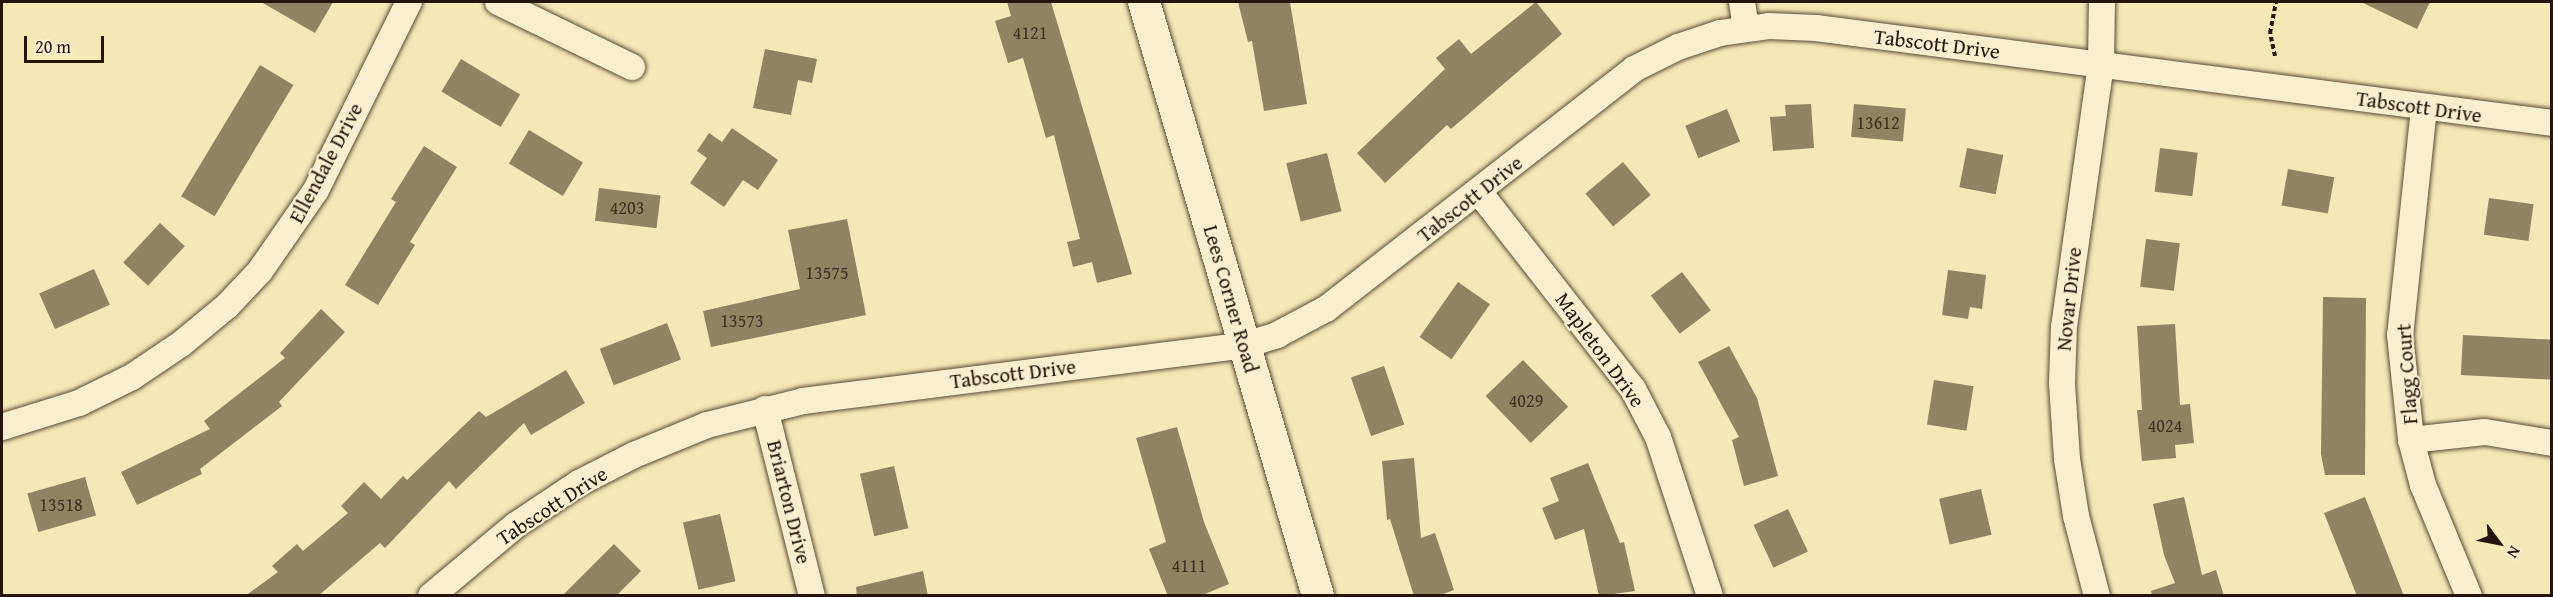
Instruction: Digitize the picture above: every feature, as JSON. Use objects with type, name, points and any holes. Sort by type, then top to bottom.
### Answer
[{"type":"street","name":"Ellendale Drive","points":[[2,427],[79,403],[132,376],[181,344],[227,306],[260,271],[316,190],[409,2]]},
{"type":"street","points":[[498,2],[632,67]]},
{"type":"street","name":"Lees Corner Road","points":[[1144,2],[1318,596]]},
{"type":"street","points":[[1742,2],[1746,28]]},
{"type":"street","name":"Novar Drive","points":[[2097,596],[2076,516],[2067,459],[2062,383],[2066,315],[2101,64],[2102,2]]},
{"type":"street","name":"Tabscott Drive","points":[[431,596],[516,525],[579,483],[634,455],[697,429],[765,409],[1245,345],[1277,335],[1326,309],[1634,69],[1678,47],[1746,28],[1816,28],[2552,123]]},
{"type":"street","name":"Flagg Court","points":[[2424,108],[2400,336],[2411,440],[2423,485],[2469,596]]},
{"type":"street","name":"Mapleton Drive","points":[[1479,192],[1633,389],[1658,437],[1710,596]]},
{"type":"street","name":"Briarton Drive","points":[[765,409],[812,596]]},
{"type":"street","points":[[2411,440],[2485,432],[2552,443]]},
{"type":"path","points":[[2275,56],[2270,33],[2276,2]]},
{"type":"building","points":[[261,2],[333,2],[315,33]]},
{"type":"building","points":[[1007,2],[1051,2],[1132,274],[1097,283],[1092,262],[1073,267],[1067,242],[1080,239],[1054,135],[1046,138],[1023,58],[1008,63],[995,21],[1011,16]]},
{"type":"building","points":[[1238,2],[1290,2],[1307,104],[1264,111],[1252,41],[1248,42]]},
{"type":"building","points":[[1536,2],[1562,34],[1451,129],[1447,125],[1385,183],[1357,153],[1445,69],[1436,58],[1459,39],[1471,54]]},
{"type":"building","points":[[2361,2],[2430,2],[2417,29]]},
{"type":"building","points":[[765,49],[817,59],[812,83],[798,80],[791,115],[753,108]]},
{"type":"building","points":[[461,59],[520,95],[501,127],[441,92]]},
{"type":"building","points":[[260,65],[293,85],[215,216],[181,196]]},
{"type":"building","points":[[1811,104],[1814,148],[1773,151],[1770,117],[1786,116],[1785,105]]},
{"type":"building","points":[[1854,104],[1906,109],[1903,141],[1851,137]]},
{"type":"building","points":[[1727,109],[1740,141],[1698,158],[1685,126]]},
{"type":"building","points":[[732,128],[778,160],[758,190],[743,180],[724,207],[690,183],[707,158],[697,151],[709,133],[722,142]]},
{"type":"building","points":[[529,130],[583,162],[563,196],[509,163]]},
{"type":"building","points":[[424,146],[457,167],[410,242],[415,245],[378,305],[345,285],[396,202],[391,199]]},
{"type":"building","points":[[1967,148],[2003,155],[1996,194],[1959,187]]},
{"type":"building","points":[[2160,148],[2198,153],[2192,196],[2155,192]]},
{"type":"building","points":[[1327,153],[1342,211],[1301,221],[1286,163]]},
{"type":"building","points":[[1623,162],[1651,195],[1613,226],[1585,193]]},
{"type":"building","points":[[2288,169],[2334,177],[2328,214],[2282,205]]},
{"type":"building","points":[[599,188],[661,196],[657,228],[595,221]]},
{"type":"building","points":[[2489,198],[2534,204],[2528,241],[2484,235]]},
{"type":"building","points":[[847,219],[866,315],[711,347],[703,311],[800,289],[788,230]]},
{"type":"building","points":[[160,223],[185,246],[148,286],[123,262]]},
{"type":"building","points":[[2146,239],[2180,243],[2174,291],[2140,287]]},
{"type":"building","points":[[94,269],[110,305],[55,329],[39,293]]},
{"type":"building","points":[[1948,270],[1986,275],[1982,309],[1970,307],[1968,319],[1942,315]]},
{"type":"building","points":[[1682,272],[1711,310],[1680,334],[1651,295]]},
{"type":"building","points":[[1458,282],[1490,304],[1452,359],[1420,337]]},
{"type":"building","points":[[2323,297],[2366,298],[2365,475],[2325,475],[2321,454]]},
{"type":"building","points":[[321,309],[345,332],[279,402],[282,406],[200,469],[202,474],[137,505],[121,472],[210,429],[204,421],[285,358],[280,353]]},
{"type":"building","points":[[667,323],[681,359],[614,385],[600,349]]},
{"type":"building","points":[[2175,324],[2180,405],[2190,404],[2194,443],[2175,445],[2176,458],[2142,461],[2137,410],[2142,410],[2137,326]]},
{"type":"building","points":[[2463,335],[2552,340],[2550,380],[2461,375]]},
{"type":"building","points":[[1729,346],[1757,398],[1778,476],[1744,486],[1732,440],[1739,437],[1698,362]]},
{"type":"building","points":[[1523,360],[1568,407],[1531,443],[1486,396]]},
{"type":"building","points":[[1384,366],[1404,425],[1371,436],[1351,377]]},
{"type":"building","points":[[566,370],[585,403],[531,435],[524,423],[456,489],[449,481],[385,548],[380,543],[318,596],[245,596],[278,572],[272,566],[297,544],[303,551],[348,513],[341,506],[364,482],[381,499],[403,476],[407,480],[479,411],[486,417]]},
{"type":"building","points":[[1934,380],[1974,386],[1966,431],[1927,424]]},
{"type":"building","points":[[1177,427],[1204,522],[1229,584],[1200,596],[1168,596],[1149,549],[1166,542],[1136,438]]},
{"type":"building","points":[[1414,458],[1421,538],[1435,533],[1454,590],[1438,596],[1414,596],[1390,519],[1387,520],[1382,461]]},
{"type":"building","points":[[1588,463],[1620,543],[1624,542],[1635,591],[1599,596],[1584,529],[1555,540],[1542,508],[1559,501],[1550,478]]},
{"type":"building","points":[[894,466],[908,528],[874,536],[860,474]]},
{"type":"building","points":[[85,477],[96,515],[38,532],[27,494]]},
{"type":"building","points":[[1981,489],[1992,535],[1950,544],[1939,499]]},
{"type":"building","points":[[2184,497],[2202,575],[2216,570],[2224,596],[2152,596],[2151,591],[2175,583],[2164,555],[2153,504]]},
{"type":"building","points":[[2365,497],[2404,596],[2357,596],[2324,513]]},
{"type":"building","points":[[1788,509],[1808,552],[1773,568],[1754,525]]},
{"type":"building","points":[[720,514],[736,581],[698,590],[683,523]]},
{"type":"building","points":[[614,544],[641,571],[616,596],[562,596]]},
{"type":"building","points":[[923,571],[928,596],[857,596],[856,587]]}]
